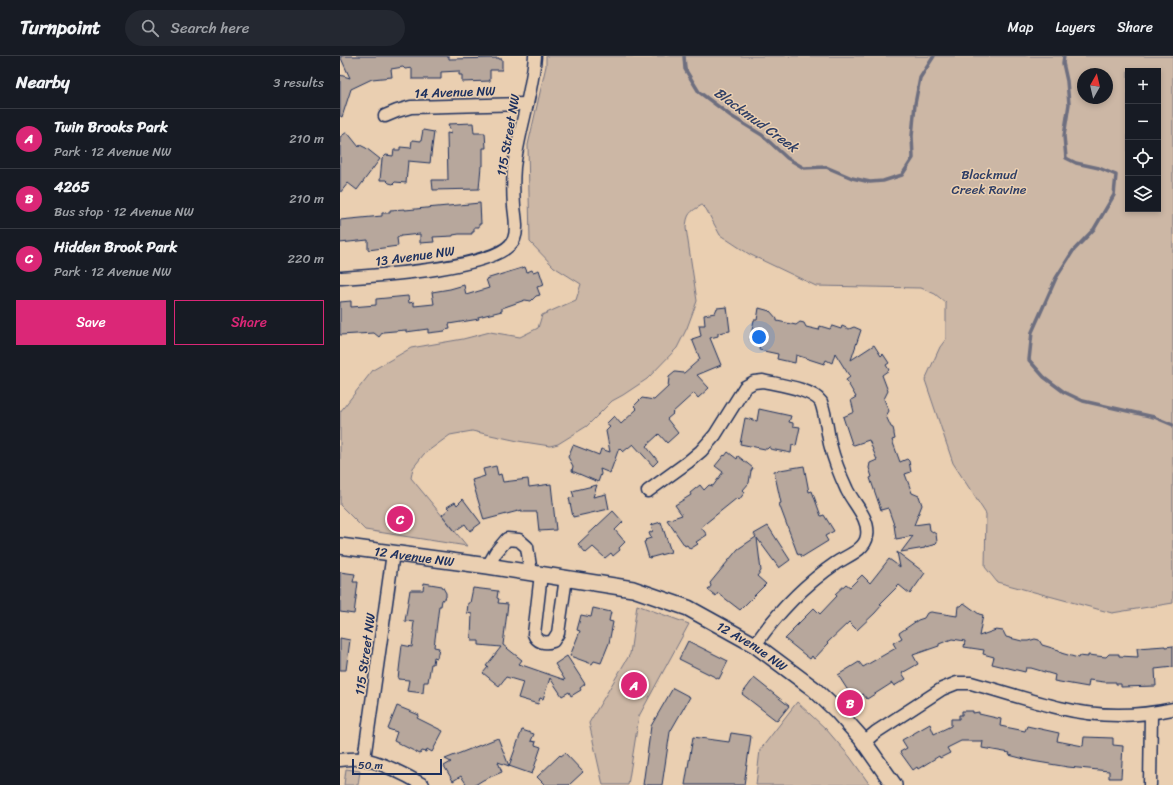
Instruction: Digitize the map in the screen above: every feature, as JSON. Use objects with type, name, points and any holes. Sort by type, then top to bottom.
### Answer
[{"type":"street","name":"115 Street NW","points":[[512,244],[516,234],[513,193],[514,167],[528,104],[535,56]]},
{"type":"street","name":"14 Avenue NW","points":[[385,116],[412,107],[528,104]]},
{"type":"street","name":"13 Avenue NW","points":[[340,278],[438,269],[499,253],[512,244]]},
{"type":"street","points":[[648,491],[688,462],[701,450],[715,435],[741,392],[749,383],[764,381],[805,391],[818,397],[821,402],[835,462],[850,495],[862,515],[867,527],[868,535],[866,542],[862,547],[837,563],[799,593],[770,624],[755,645]]},
{"type":"street","points":[[488,566],[496,552],[507,539],[519,540],[527,547],[536,573],[534,634],[538,640],[545,643],[552,641],[558,633],[566,578]]},
{"type":"street","name":"12 Avenue NW","points":[[340,546],[536,573],[632,589],[688,608],[755,645],[814,689],[837,711],[864,742],[894,785]]},
{"type":"street","name":"115 Street NW","points":[[364,759],[393,553]]},
{"type":"street","points":[[864,742],[876,732],[942,689],[957,683],[972,683],[1049,705],[1080,712],[1114,715],[1151,714],[1173,709]]},
{"type":"street","points":[[1150,785],[1151,714]]},
{"type":"street","points":[[340,760],[364,759],[411,777],[423,785]]},
{"type":"green space","name":"Blackmud Creek Ravine","points":[[546,56],[1173,56],[1173,603],[1112,613],[997,582],[985,567],[986,514],[953,463],[925,380],[940,347],[946,339],[946,303],[935,294],[921,288],[816,286],[749,254],[720,235],[706,209],[702,205],[688,216],[686,228],[697,301],[687,328],[677,348],[647,379],[612,401],[587,426],[558,444],[550,446],[472,431],[450,435],[424,454],[413,468],[411,478],[467,546],[365,530],[340,505],[340,412],[373,370],[411,348],[463,339],[490,332],[520,337],[538,328],[542,315],[576,300],[581,284],[554,267],[530,242],[528,145],[546,66]]},
{"type":"green space","points":[[637,605],[689,624],[639,716],[628,785],[603,785],[589,723],[630,654]]},
{"type":"green space","points":[[797,702],[826,729],[850,757],[870,785],[756,785],[760,750]]},
{"type":"green space","points":[[346,769],[360,771],[358,785],[344,785]]},
{"type":"building","points":[[340,56],[449,56],[449,59],[499,58],[502,59],[502,70],[490,70],[490,81],[462,82],[462,75],[459,75],[459,71],[441,72],[441,79],[412,79],[412,68],[405,69],[403,67],[391,69],[392,77],[372,79],[351,89],[342,117],[340,116],[340,75],[350,78]]},
{"type":"building","points":[[473,123],[474,133],[485,133],[486,148],[483,148],[483,166],[481,166],[479,189],[433,190],[432,180],[448,180],[447,133],[452,134],[448,124]]},
{"type":"building","points":[[423,130],[434,132],[430,163],[408,161],[406,183],[395,182],[393,184],[386,180],[380,180],[382,159],[386,155],[393,156],[394,150],[400,150],[400,147],[411,148],[412,140],[421,141]]},
{"type":"building","points":[[347,132],[359,147],[360,145],[366,148],[380,159],[357,190],[348,183],[340,193],[340,137]]},
{"type":"building","points":[[480,203],[481,224],[479,224],[479,227],[474,227],[474,232],[472,232],[472,234],[433,237],[434,242],[420,243],[420,234],[401,236],[397,238],[398,246],[368,250],[368,240],[340,243],[340,220],[382,216],[382,213],[390,213],[390,210]]},
{"type":"building","points":[[525,267],[527,272],[539,270],[544,285],[537,287],[540,295],[536,296],[531,301],[525,300],[502,308],[502,311],[478,317],[479,319],[449,324],[450,329],[445,331],[428,333],[428,329],[406,332],[406,330],[383,332],[379,337],[374,333],[340,335],[340,302],[351,301],[351,307],[376,305],[376,299],[408,296],[409,303],[414,302],[414,306],[434,304],[432,292],[464,285],[466,295],[489,288],[486,279]]},
{"type":"building","points":[[727,307],[730,331],[718,333],[718,336],[710,338],[721,365],[697,375],[709,388],[698,398],[694,393],[667,419],[678,433],[667,443],[659,434],[646,446],[658,461],[653,466],[633,444],[623,452],[619,448],[610,473],[600,469],[601,474],[598,482],[572,471],[573,466],[568,457],[573,445],[599,455],[601,449],[610,452],[606,431],[610,427],[606,424],[614,416],[621,424],[637,409],[634,406],[642,398],[654,400],[668,387],[669,377],[675,372],[684,373],[700,359],[692,339],[701,336],[699,325],[705,325],[704,315],[715,313],[717,308]]},
{"type":"building","points":[[759,308],[770,311],[777,321],[796,325],[800,322],[804,323],[806,327],[819,330],[820,326],[830,329],[832,326],[841,329],[842,326],[849,329],[854,327],[861,330],[851,360],[874,345],[881,356],[883,354],[889,363],[886,365],[889,370],[882,375],[888,391],[884,399],[889,411],[886,416],[894,432],[895,439],[892,440],[900,462],[907,459],[909,461],[911,472],[905,474],[912,493],[919,496],[922,505],[914,525],[929,523],[930,530],[936,534],[937,542],[934,545],[901,552],[913,536],[896,539],[894,525],[888,508],[881,510],[870,478],[872,477],[869,468],[870,463],[877,460],[869,440],[854,445],[852,444],[843,417],[854,412],[851,400],[856,397],[846,380],[850,377],[835,353],[832,363],[826,360],[824,364],[796,355],[795,363],[777,359],[778,354],[759,350],[760,344],[750,340],[754,320],[757,320]]},
{"type":"building","points":[[759,409],[791,416],[789,422],[793,423],[793,426],[800,427],[796,446],[792,445],[791,453],[770,449],[770,446],[765,449],[740,444],[745,418],[757,421]]},
{"type":"building","points":[[728,452],[737,459],[738,456],[753,468],[749,483],[743,490],[745,492],[739,500],[737,498],[701,527],[707,535],[696,542],[698,544],[690,549],[687,545],[685,546],[667,520],[682,515],[675,505],[691,495],[690,493],[700,485],[704,490],[709,485],[713,486],[723,472],[715,466]]},
{"type":"building","points":[[496,466],[498,475],[501,474],[503,482],[528,479],[529,487],[551,484],[556,530],[539,531],[537,512],[522,512],[522,510],[484,520],[472,480],[485,476],[483,469]]},
{"type":"building","points":[[804,466],[809,492],[812,491],[821,516],[824,515],[834,531],[825,536],[828,541],[802,557],[800,554],[798,555],[779,504],[781,503],[774,471]]},
{"type":"building","points":[[597,485],[593,497],[606,494],[609,509],[573,517],[569,498],[574,497],[572,491]]},
{"type":"building","points":[[463,499],[481,523],[470,531],[465,524],[455,531],[442,515],[449,509],[447,507],[455,502],[457,505]]},
{"type":"building","points":[[613,511],[623,522],[615,530],[625,542],[619,548],[620,550],[613,556],[611,553],[605,558],[593,547],[586,553],[578,544]]},
{"type":"building","points":[[661,522],[671,552],[649,558],[644,542],[646,541],[645,540],[651,538],[649,533],[653,531],[651,525]]},
{"type":"building","points":[[768,526],[790,560],[779,568],[757,538],[761,571],[757,576],[766,584],[740,610],[718,593],[716,596],[708,590],[711,586],[710,583],[738,549],[756,537],[754,534]]},
{"type":"building","points":[[897,552],[925,573],[910,594],[899,585],[880,604],[882,605],[875,613],[857,630],[849,622],[827,643],[828,644],[814,659],[812,656],[810,659],[785,639],[814,608],[820,614],[837,596],[835,594],[846,584],[850,587],[862,575],[870,583],[889,559],[900,567]]},
{"type":"building","points":[[340,572],[355,574],[353,582],[358,582],[354,614],[340,612]]},
{"type":"building","points":[[424,583],[442,586],[446,593],[446,597],[442,600],[441,606],[439,606],[434,647],[439,648],[437,658],[434,657],[433,664],[431,664],[428,682],[424,682],[423,693],[407,691],[409,680],[398,679],[402,645],[412,647],[414,622],[405,621],[410,590],[423,590]]},
{"type":"building","points":[[473,588],[498,591],[498,603],[508,604],[503,645],[522,660],[519,664],[565,680],[555,664],[567,656],[585,684],[580,688],[581,690],[571,696],[569,692],[562,696],[550,678],[543,699],[540,698],[538,704],[518,698],[523,682],[506,677],[499,686],[483,673],[488,667],[486,666],[501,647],[479,645],[479,641],[472,641],[472,614],[467,613],[468,603],[470,603]]},
{"type":"building","points":[[964,603],[979,614],[983,615],[979,636],[996,630],[1003,631],[1006,637],[1022,641],[1035,639],[1039,640],[1042,645],[1078,658],[1079,656],[1088,657],[1088,655],[1106,657],[1109,654],[1138,657],[1137,648],[1173,646],[1173,667],[1155,669],[1156,686],[1121,687],[1121,684],[1116,684],[1116,682],[1089,680],[1088,687],[1054,681],[1055,675],[1031,668],[1026,668],[1025,672],[992,664],[994,657],[983,654],[984,650],[964,647],[965,641],[952,639],[939,644],[939,646],[913,655],[918,664],[902,673],[906,679],[894,686],[892,683],[867,699],[863,694],[854,700],[838,675],[859,662],[863,667],[896,648],[893,643],[902,638],[899,633],[918,620],[924,618],[927,613],[931,612],[957,616],[958,606],[961,606]]},
{"type":"building","points":[[593,608],[611,612],[609,621],[613,622],[609,643],[601,663],[594,661],[592,664],[570,656],[580,631],[577,630],[581,615],[591,617]]},
{"type":"building","points":[[340,638],[350,640],[346,670],[340,670]]},
{"type":"building","points":[[688,641],[728,661],[719,679],[679,659]]},
{"type":"building","points":[[754,678],[789,706],[777,721],[742,694]]},
{"type":"building","points":[[673,688],[690,697],[670,732],[662,785],[643,785],[651,726]]},
{"type":"building","points":[[397,706],[419,715],[417,718],[443,731],[432,752],[427,749],[426,752],[422,751],[420,754],[394,741],[397,732],[388,729]]},
{"type":"building","points":[[962,711],[973,711],[973,713],[979,712],[979,714],[1001,719],[1000,726],[1025,731],[1027,726],[1059,733],[1057,741],[1083,746],[1084,737],[1113,738],[1113,745],[1123,746],[1121,778],[1109,778],[1109,771],[1068,767],[1032,761],[1009,755],[1010,753],[982,748],[983,741],[961,741],[947,748],[950,753],[940,758],[939,756],[918,769],[917,767],[913,770],[900,752],[907,748],[902,740],[930,724],[934,734],[951,726],[951,719],[959,719],[959,715],[962,715]]},
{"type":"building","points":[[522,730],[534,734],[531,741],[536,742],[535,745],[541,747],[532,774],[509,766]]},
{"type":"building","points":[[731,733],[751,736],[744,785],[685,785],[693,737],[729,742]]},
{"type":"building","points":[[498,738],[509,766],[498,762],[502,772],[475,785],[467,785],[461,776],[453,781],[444,766],[451,762],[445,759]]},
{"type":"building","points":[[565,753],[583,772],[569,785],[545,785],[537,777],[560,755],[561,756]]},
{"type":"waterway","name":"Blackmud Creek","points":[[684,56],[685,69],[699,92],[731,116],[762,135],[787,158],[804,168],[826,167],[852,178],[870,182],[883,181],[902,175],[913,158],[912,136],[915,104],[920,78],[934,56]]},
{"type":"waterway","name":"Blackmud Creek","points":[[1064,56],[1063,63],[1067,81],[1069,104],[1064,136],[1066,158],[1076,163],[1099,168],[1116,175],[1114,195],[1094,229],[1073,251],[1056,278],[1032,332],[1029,360],[1044,377],[1064,392],[1083,401],[1154,417],[1173,425]]},
{"type":"place","name":"Hidden Brook Park","points":[[400,519]]},
{"type":"place","name":"Twin Brooks Park","points":[[634,685]]},
{"type":"place","name":"4265","points":[[850,703]]}]
